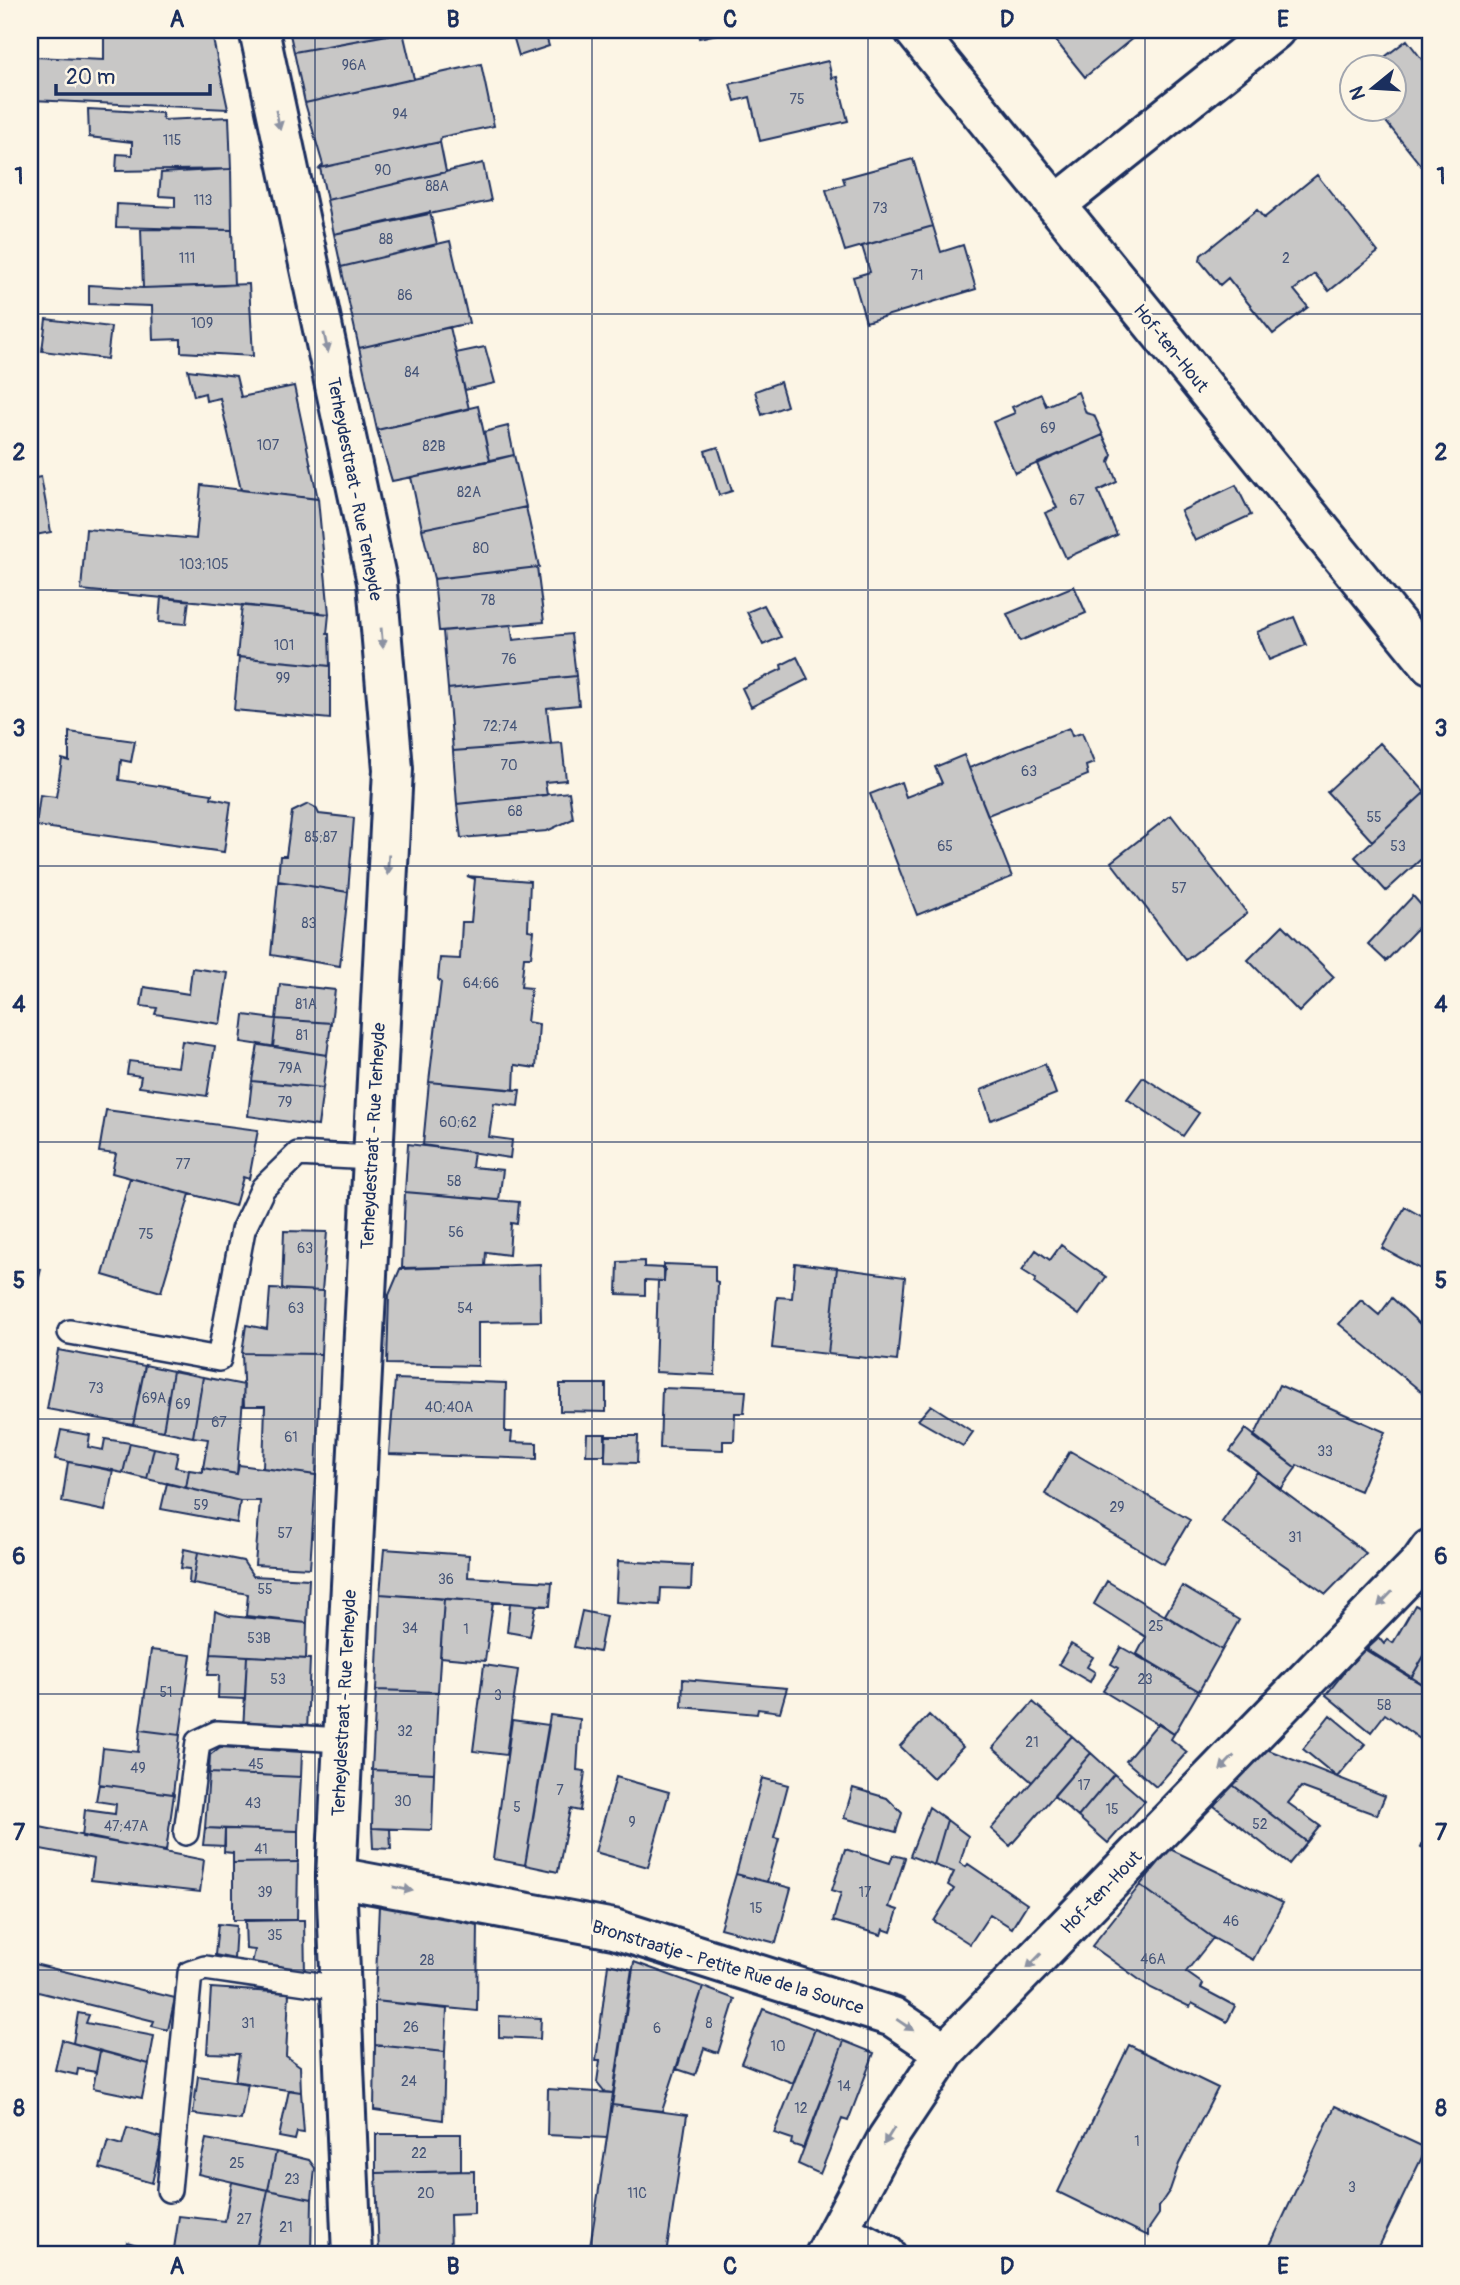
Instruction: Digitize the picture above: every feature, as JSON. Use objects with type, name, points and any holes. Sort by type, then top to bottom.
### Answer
[{"type":"street","name":"Terheydestraat - Rue Terheyde","points":[[259,30],[377,582],[393,769],[336,1877],[352,2255]]},
{"type":"street","name":"Hof-ten-Hout","points":[[914,30],[1430,665]]},
{"type":"street","points":[[1056,205],[1275,30]]},
{"type":"street","name":"Hof-ten-Hout","points":[[831,2243],[887,2139],[945,2052],[1427,1560]]},
{"type":"street","name":"Bronstraatje - Petite Rue de la Source","points":[[336,1877],[614,1929],[893,2017],[945,2052]]},
{"type":"street","points":[[831,2243],[886,2255]]},
{"type":"lane","points":[[70,1332],[219,1359],[243,1230],[263,1188],[298,1154],[371,1158]]},
{"type":"lane","points":[[186,1833],[198,1742],[217,1733],[342,1740]]},
{"type":"lane","points":[[169,2190],[190,1973],[205,1968],[340,1988]]},
{"type":"building","points":[[104,30],[211,30],[228,109],[32,100],[34,57],[104,60]]},
{"type":"building","points":[[289,30],[415,30],[294,52]]},
{"type":"building","points":[[544,30],[549,46],[519,56],[512,32]]},
{"type":"building","points":[[697,30],[735,30],[699,38]]},
{"type":"building","points":[[1047,30],[1126,30],[1133,38],[1085,77]]},
{"type":"building","points":[[1126,30],[1144,30],[1133,38]]},
{"type":"building","points":[[403,32],[414,79],[305,103],[294,52]]},
{"type":"building","points":[[1407,40],[1430,70],[1430,162],[1423,168],[1386,122],[1408,122],[1408,52],[1391,52]]},
{"type":"building","points":[[828,61],[832,78],[837,77],[848,121],[760,141],[750,97],[735,101],[730,84]]},
{"type":"building","points":[[481,64],[494,126],[441,137],[440,142],[320,168],[323,165],[305,103]]},
{"type":"building","points":[[88,109],[162,113],[163,120],[229,117],[231,169],[116,171],[117,154],[132,155],[132,142],[89,137]]},
{"type":"building","points":[[440,142],[446,172],[327,200],[320,168]]},
{"type":"building","points":[[913,159],[933,226],[845,251],[826,190],[845,184],[843,178]]},
{"type":"building","points":[[483,163],[491,201],[334,234],[327,200]]},
{"type":"building","points":[[231,169],[232,230],[116,227],[117,204],[175,207],[175,197],[159,196],[161,173]]},
{"type":"building","points":[[1317,175],[1378,252],[1329,291],[1315,274],[1294,290],[1308,307],[1273,334],[1228,278],[1220,285],[1200,261],[1201,255],[1257,210],[1264,218]]},
{"type":"building","points":[[430,212],[437,244],[341,267],[334,234]]},
{"type":"building","points":[[933,226],[941,252],[963,245],[976,289],[866,322],[853,277],[870,272],[862,246]]},
{"type":"building","points":[[141,229],[232,230],[234,285],[143,288]]},
{"type":"building","points":[[450,241],[469,323],[359,348],[341,267]]},
{"type":"building","points":[[249,284],[253,356],[181,352],[181,339],[153,340],[152,306],[89,304],[89,285],[143,288]]},
{"type":"building","points":[[46,319],[111,327],[107,359],[42,351]]},
{"type":"building","points":[[450,327],[469,409],[377,430],[359,348]]},
{"type":"building","points":[[485,347],[495,383],[465,390],[456,353]]},
{"type":"building","points":[[188,370],[236,376],[241,397],[294,386],[318,499],[241,490],[220,398],[206,401],[205,393],[194,396]]},
{"type":"building","points":[[780,382],[787,406],[762,415],[755,391]]},
{"type":"building","points":[[1078,392],[1086,413],[1094,415],[1103,435],[1015,473],[993,422],[1015,413],[1012,407],[1041,394],[1046,406]]},
{"type":"building","points":[[478,406],[490,461],[392,481],[377,430]]},
{"type":"building","points":[[508,426],[514,455],[490,461],[484,432]]},
{"type":"building","points":[[1103,435],[1112,455],[1109,462],[1117,482],[1098,491],[1117,535],[1066,558],[1045,513],[1057,508],[1037,464]]},
{"type":"building","points":[[718,447],[732,491],[719,495],[705,451]]},
{"type":"building","points":[[514,455],[526,507],[422,529],[411,477]]},
{"type":"building","points":[[41,477],[51,532],[30,536],[30,479]]},
{"type":"building","points":[[201,485],[318,499],[329,614],[81,590],[86,529],[196,539]]},
{"type":"building","points":[[1236,485],[1251,515],[1195,541],[1181,511]]},
{"type":"building","points":[[526,507],[539,567],[434,579],[422,529]]},
{"type":"building","points":[[537,567],[544,622],[439,631],[434,579]]},
{"type":"building","points":[[1074,586],[1086,613],[1020,641],[1007,614]]},
{"type":"building","points":[[161,597],[189,600],[186,624],[159,622]]},
{"type":"building","points":[[242,605],[329,614],[327,634],[330,666],[237,657]]},
{"type":"building","points":[[764,605],[781,637],[763,645],[747,612]]},
{"type":"building","points":[[1294,617],[1306,645],[1269,660],[1257,632]]},
{"type":"building","points":[[511,625],[513,640],[571,634],[576,676],[448,689],[443,631]]},
{"type":"building","points":[[239,657],[330,666],[330,719],[234,710]]},
{"type":"building","points":[[797,657],[808,679],[751,707],[742,688],[782,669],[781,665]]},
{"type":"building","points":[[576,676],[579,705],[547,708],[551,744],[453,751],[448,689]]},
{"type":"building","points":[[1069,728],[1072,736],[1082,733],[1094,763],[1086,766],[1088,775],[988,815],[969,768]]},
{"type":"building","points":[[69,732],[135,741],[131,762],[121,760],[119,780],[212,794],[211,798],[231,802],[224,852],[36,826],[40,795],[56,797],[62,759],[69,761]]},
{"type":"building","points":[[562,743],[566,780],[545,782],[547,795],[457,804],[453,751]]},
{"type":"building","points":[[1380,743],[1425,792],[1372,841],[1327,792]]},
{"type":"building","points":[[964,755],[1012,877],[917,915],[870,794],[901,782],[906,797],[942,783],[935,767]]},
{"type":"building","points":[[569,792],[573,819],[547,831],[461,838],[457,804]]},
{"type":"building","points":[[1425,792],[1430,798],[1430,851],[1386,891],[1355,857]]},
{"type":"building","points":[[308,804],[316,808],[319,814],[354,818],[348,892],[278,881],[280,856],[286,856],[292,812]]},
{"type":"building","points":[[1171,815],[1247,913],[1186,960],[1111,862]]},
{"type":"building","points":[[467,876],[530,881],[528,930],[534,931],[531,957],[524,957],[521,987],[531,988],[527,1022],[539,1024],[536,1068],[515,1065],[514,1090],[429,1082],[441,982],[438,979],[440,958],[460,959],[462,922],[471,922],[475,879]]},
{"type":"building","points":[[278,881],[348,892],[340,966],[271,955]]},
{"type":"building","points":[[1413,896],[1430,915],[1386,961],[1368,944]]},
{"type":"building","points":[[1283,925],[1334,977],[1299,1012],[1248,960]]},
{"type":"building","points":[[192,968],[228,973],[220,1024],[155,1014],[157,1008],[141,1006],[144,987],[189,994]]},
{"type":"building","points":[[280,984],[335,990],[331,1023],[276,1019]]},
{"type":"building","points":[[244,1015],[276,1019],[273,1047],[241,1042]]},
{"type":"building","points":[[276,1019],[331,1023],[327,1055],[273,1047]]},
{"type":"building","points":[[182,1041],[215,1046],[207,1096],[139,1087],[141,1076],[127,1074],[129,1061],[178,1067]]},
{"type":"building","points":[[258,1044],[327,1055],[323,1088],[252,1081]]},
{"type":"building","points":[[1045,1064],[1056,1094],[991,1120],[981,1090]]},
{"type":"building","points":[[1143,1077],[1199,1113],[1183,1136],[1127,1099]]},
{"type":"building","points":[[252,1081],[323,1088],[318,1126],[248,1116]]},
{"type":"building","points":[[429,1082],[520,1090],[518,1106],[494,1103],[489,1137],[512,1140],[510,1158],[423,1145]]},
{"type":"building","points":[[106,1110],[258,1130],[249,1179],[243,1177],[235,1206],[112,1173],[116,1154],[99,1152]]},
{"type":"building","points":[[408,1144],[474,1152],[472,1167],[503,1170],[499,1200],[405,1192]]},
{"type":"building","points":[[130,1178],[190,1194],[161,1292],[103,1275]]},
{"type":"building","points":[[405,1192],[519,1202],[517,1224],[511,1223],[509,1255],[486,1252],[485,1266],[402,1268]]},
{"type":"building","points":[[1405,1207],[1430,1221],[1430,1274],[1382,1248]]},
{"type":"building","points":[[284,1231],[327,1232],[322,1291],[282,1289]]},
{"type":"building","points":[[1061,1245],[1106,1277],[1079,1315],[1034,1283],[1036,1279],[1022,1270],[1036,1250],[1050,1260]]},
{"type":"building","points":[[644,1261],[644,1267],[665,1268],[664,1281],[645,1280],[645,1295],[617,1294],[618,1262]]},
{"type":"building","points":[[795,1263],[837,1268],[828,1354],[772,1348],[777,1297],[792,1298]]},
{"type":"building","points":[[540,1264],[541,1321],[478,1322],[478,1366],[387,1364],[389,1295],[400,1269]]},
{"type":"building","points":[[664,1264],[715,1266],[715,1281],[718,1282],[715,1375],[655,1372],[658,1281],[664,1281]]},
{"type":"building","points":[[30,1267],[41,1269],[33,1302],[30,1302]]},
{"type":"building","points":[[837,1268],[905,1277],[897,1361],[828,1354]]},
{"type":"building","points":[[270,1289],[324,1291],[321,1354],[242,1353],[246,1325],[267,1329]]},
{"type":"building","points":[[1392,1298],[1420,1324],[1425,1318],[1430,1323],[1429,1398],[1339,1324],[1361,1300],[1379,1315]]},
{"type":"building","points":[[58,1350],[145,1366],[133,1425],[47,1409]]},
{"type":"building","points":[[242,1353],[321,1354],[316,1475],[263,1468],[265,1406],[244,1406]]},
{"type":"building","points":[[145,1365],[173,1371],[163,1431],[133,1425]]},
{"type":"building","points":[[173,1371],[203,1377],[193,1437],[163,1431]]},
{"type":"building","points":[[203,1377],[244,1385],[237,1474],[203,1468],[208,1439],[193,1437]]},
{"type":"building","points":[[395,1379],[506,1383],[505,1432],[512,1432],[511,1442],[537,1443],[537,1459],[389,1454]]},
{"type":"building","points":[[560,1384],[606,1384],[606,1412],[560,1411]]},
{"type":"building","points":[[1279,1385],[1385,1432],[1360,1491],[1297,1465],[1296,1468],[1254,1437]]},
{"type":"building","points":[[662,1388],[746,1391],[744,1413],[735,1413],[734,1441],[723,1441],[723,1450],[660,1448]]},
{"type":"building","points":[[931,1405],[973,1432],[963,1446],[918,1420]]},
{"type":"building","points":[[1246,1429],[1296,1468],[1281,1489],[1230,1451]]},
{"type":"building","points":[[61,1430],[90,1435],[88,1447],[103,1450],[105,1439],[130,1443],[123,1473],[55,1459]]},
{"type":"building","points":[[587,1434],[606,1434],[605,1455],[586,1455]]},
{"type":"building","points":[[605,1436],[638,1436],[637,1463],[605,1462]]},
{"type":"building","points":[[130,1443],[154,1448],[147,1479],[123,1473]]},
{"type":"building","points":[[154,1448],[178,1453],[175,1467],[189,1470],[186,1488],[147,1479]]},
{"type":"building","points":[[1070,1451],[1190,1520],[1164,1564],[1045,1494]]},
{"type":"building","points":[[68,1462],[113,1470],[105,1511],[62,1502]]},
{"type":"building","points":[[239,1465],[316,1475],[310,1568],[255,1565],[260,1501],[240,1501],[186,1488],[189,1470],[203,1472],[203,1468],[237,1474]]},
{"type":"building","points":[[1257,1472],[1366,1553],[1326,1594],[1222,1522]]},
{"type":"building","points":[[167,1483],[240,1501],[237,1523],[161,1509]]},
{"type":"building","points":[[184,1549],[198,1552],[193,1584],[189,1583],[190,1569],[181,1568]]},
{"type":"building","points":[[384,1549],[469,1555],[468,1577],[552,1582],[550,1606],[380,1594]]},
{"type":"building","points":[[198,1552],[243,1561],[253,1576],[309,1579],[307,1623],[246,1616],[248,1594],[193,1584]]},
{"type":"building","points":[[618,1561],[692,1565],[691,1589],[661,1588],[660,1605],[616,1602]]},
{"type":"building","points":[[1107,1581],[1222,1650],[1199,1691],[1137,1654],[1146,1637],[1094,1604]]},
{"type":"building","points":[[1182,1586],[1239,1620],[1222,1650],[1165,1615]]},
{"type":"building","points":[[380,1594],[444,1599],[438,1692],[376,1690]]},
{"type":"building","points":[[444,1599],[493,1602],[485,1661],[440,1657]]},
{"type":"building","points":[[510,1603],[536,1605],[530,1636],[507,1632]]},
{"type":"building","points":[[1415,1605],[1430,1613],[1430,1646],[1411,1678],[1366,1650],[1379,1638],[1384,1644],[1387,1639],[1393,1643]]},
{"type":"building","points":[[215,1611],[229,1616],[307,1623],[306,1659],[211,1654]]},
{"type":"building","points":[[582,1611],[606,1616],[599,1652],[574,1647]]},
{"type":"building","points":[[1071,1644],[1093,1657],[1087,1667],[1095,1672],[1090,1682],[1059,1664]]},
{"type":"building","points":[[1430,1646],[1430,1689],[1411,1678]]},
{"type":"building","points":[[1121,1647],[1199,1691],[1174,1734],[1103,1691],[1118,1668],[1111,1664]]},
{"type":"building","points":[[1364,1647],[1430,1689],[1430,1746],[1385,1714],[1371,1732],[1326,1695]]},
{"type":"building","points":[[151,1650],[191,1655],[180,1735],[140,1730]]},
{"type":"building","points":[[211,1654],[247,1656],[245,1699],[218,1698],[219,1675],[208,1675]]},
{"type":"building","points":[[247,1656],[310,1659],[307,1731],[243,1730]]},
{"type":"building","points":[[484,1665],[518,1670],[506,1755],[473,1751]]},
{"type":"building","points":[[683,1679],[787,1688],[780,1712],[758,1709],[757,1714],[682,1707]]},
{"type":"building","points":[[376,1690],[438,1692],[434,1773],[372,1770]]},
{"type":"building","points":[[1033,1702],[1072,1736],[1032,1782],[993,1748]]},
{"type":"building","points":[[550,1715],[580,1719],[577,1770],[585,1771],[580,1811],[570,1809],[558,1872],[525,1865]]},
{"type":"building","points":[[929,1715],[963,1747],[933,1778],[900,1746]]},
{"type":"building","points":[[1330,1715],[1365,1744],[1337,1777],[1303,1749]]},
{"type":"building","points":[[512,1720],[549,1725],[525,1865],[493,1859]]},
{"type":"building","points":[[1158,1723],[1174,1734],[1171,1739],[1187,1752],[1156,1787],[1126,1761]]},
{"type":"building","points":[[140,1730],[180,1735],[173,1794],[99,1784],[103,1748],[138,1752]]},
{"type":"building","points":[[1072,1736],[1091,1753],[1010,1846],[991,1829]]},
{"type":"building","points":[[220,1747],[302,1752],[301,1777],[209,1773],[210,1755]]},
{"type":"building","points":[[1261,1747],[1385,1796],[1377,1815],[1301,1787],[1288,1803],[1320,1826],[1307,1842],[1229,1782]]},
{"type":"building","points":[[1091,1753],[1114,1774],[1078,1817],[1054,1796]]},
{"type":"building","points":[[373,1770],[434,1773],[432,1830],[372,1828]]},
{"type":"building","points":[[209,1773],[301,1777],[298,1831],[205,1828]]},
{"type":"building","points":[[1114,1774],[1145,1801],[1108,1843],[1078,1817]]},
{"type":"building","points":[[616,1777],[669,1792],[648,1867],[595,1852]]},
{"type":"building","points":[[762,1778],[788,1785],[774,1838],[779,1839],[767,1882],[736,1874]]},
{"type":"building","points":[[1229,1782],[1307,1842],[1289,1864],[1214,1806]]},
{"type":"building","points":[[99,1784],[174,1794],[166,1851],[82,1837],[85,1810],[115,1814],[116,1804],[96,1801]]},
{"type":"building","points":[[853,1788],[887,1798],[902,1813],[896,1832],[844,1818]]},
{"type":"building","points":[[929,1807],[947,1820],[934,1865],[910,1856]]},
{"type":"building","points":[[947,1820],[968,1836],[960,1863],[966,1867],[968,1864],[1027,1904],[1012,1928],[990,1914],[970,1944],[934,1921],[954,1889],[948,1885],[954,1872],[934,1865]]},
{"type":"building","points":[[30,1825],[204,1860],[200,1892],[91,1880],[94,1859],[30,1847]]},
{"type":"building","points":[[1430,1826],[1430,1850],[1421,1847]]},
{"type":"building","points":[[205,1828],[225,1829],[225,1846],[203,1845]]},
{"type":"building","points":[[372,1828],[390,1829],[391,1849],[373,1848]]},
{"type":"building","points":[[225,1829],[298,1831],[298,1862],[233,1863],[233,1853],[224,1852]]},
{"type":"building","points":[[845,1849],[890,1863],[893,1855],[905,1858],[889,1907],[898,1910],[891,1932],[883,1929],[881,1935],[833,1921],[841,1893],[832,1890]]},
{"type":"building","points":[[1170,1849],[1283,1903],[1253,1960],[1213,1938],[1140,1885]]},
{"type":"building","points":[[298,1862],[297,1920],[233,1920],[233,1863]]},
{"type":"building","points":[[736,1874],[791,1888],[776,1943],[720,1928]]},
{"type":"building","points":[[1140,1885],[1213,1938],[1186,1972],[1203,1984],[1201,1988],[1235,2006],[1227,2022],[1192,2003],[1190,2007],[1151,1988],[1092,1946]]},
{"type":"building","points":[[379,1905],[478,1919],[477,2011],[375,2001]]},
{"type":"building","points":[[304,1920],[305,1973],[252,1963],[255,1950],[246,1949],[245,1921]]},
{"type":"building","points":[[218,1924],[236,1926],[234,1959],[215,1955]]},
{"type":"building","points":[[634,1962],[703,1987],[662,2111],[612,2105]]},
{"type":"building","points":[[30,1963],[175,1998],[168,2030],[152,2026],[154,2021],[30,1990]]},
{"type":"building","points":[[608,1964],[632,1969],[613,2093],[605,2092],[597,2082],[600,2061],[596,2061]]},
{"type":"building","points":[[703,1987],[735,1999],[718,2053],[704,2048],[695,2075],[677,2069]]},
{"type":"building","points":[[211,1988],[289,1993],[286,2056],[300,2066],[301,2092],[235,2082],[239,2054],[207,2053]]},
{"type":"building","points":[[375,2001],[447,2009],[445,2052],[375,2045]]},
{"type":"building","points":[[763,2009],[815,2029],[793,2083],[741,2063]]},
{"type":"building","points":[[78,2013],[89,2015],[86,2023],[154,2036],[149,2064],[73,2043]]},
{"type":"building","points":[[499,2016],[541,2018],[540,2039],[499,2037]]},
{"type":"building","points":[[815,2029],[844,2041],[803,2148],[791,2144],[792,2139],[774,2133]]},
{"type":"building","points":[[62,2040],[100,2051],[96,2072],[78,2069],[77,2075],[55,2070]]},
{"type":"building","points":[[844,2041],[874,2053],[848,2121],[842,2119],[820,2174],[798,2164]]},
{"type":"building","points":[[375,2045],[445,2052],[443,2120],[374,2110]]},
{"type":"building","points":[[1129,2045],[1218,2088],[1179,2164],[1170,2190],[1159,2206],[1159,2214],[1148,2230],[1148,2236],[1058,2192]]},
{"type":"building","points":[[100,2051],[149,2064],[142,2098],[93,2088]]},
{"type":"building","points":[[198,2076],[248,2083],[241,2120],[193,2114]]},
{"type":"building","points":[[548,2089],[613,2093],[607,2138],[547,2135]]},
{"type":"building","points":[[289,2090],[301,2092],[304,2133],[297,2132],[295,2140],[279,2137]]},
{"type":"building","points":[[612,2105],[687,2115],[666,2255],[641,2255],[590,2247]]},
{"type":"building","points":[[1335,2106],[1426,2148],[1424,2153],[1375,2255],[1268,2255],[1266,2254]]},
{"type":"building","points":[[127,2128],[162,2138],[152,2183],[100,2168],[108,2141],[122,2145]]},
{"type":"building","points":[[376,2134],[461,2134],[461,2171],[376,2173]]},
{"type":"building","points":[[206,2139],[276,2152],[268,2190],[198,2174]]},
{"type":"building","points":[[276,2152],[309,2160],[315,2168],[312,2199],[268,2190]]},
{"type":"building","points":[[474,2171],[474,2214],[450,2215],[451,2254],[379,2255],[376,2173]]},
{"type":"building","points":[[232,2182],[268,2190],[255,2255],[173,2255],[179,2216],[225,2221]]},
{"type":"building","points":[[268,2190],[312,2199],[311,2255],[255,2255]]},
{"type":"building","points":[[127,2242],[171,2255],[123,2255]]},
{"type":"building","points":[[511,2251],[511,2255],[434,2255],[451,2254]]}]
